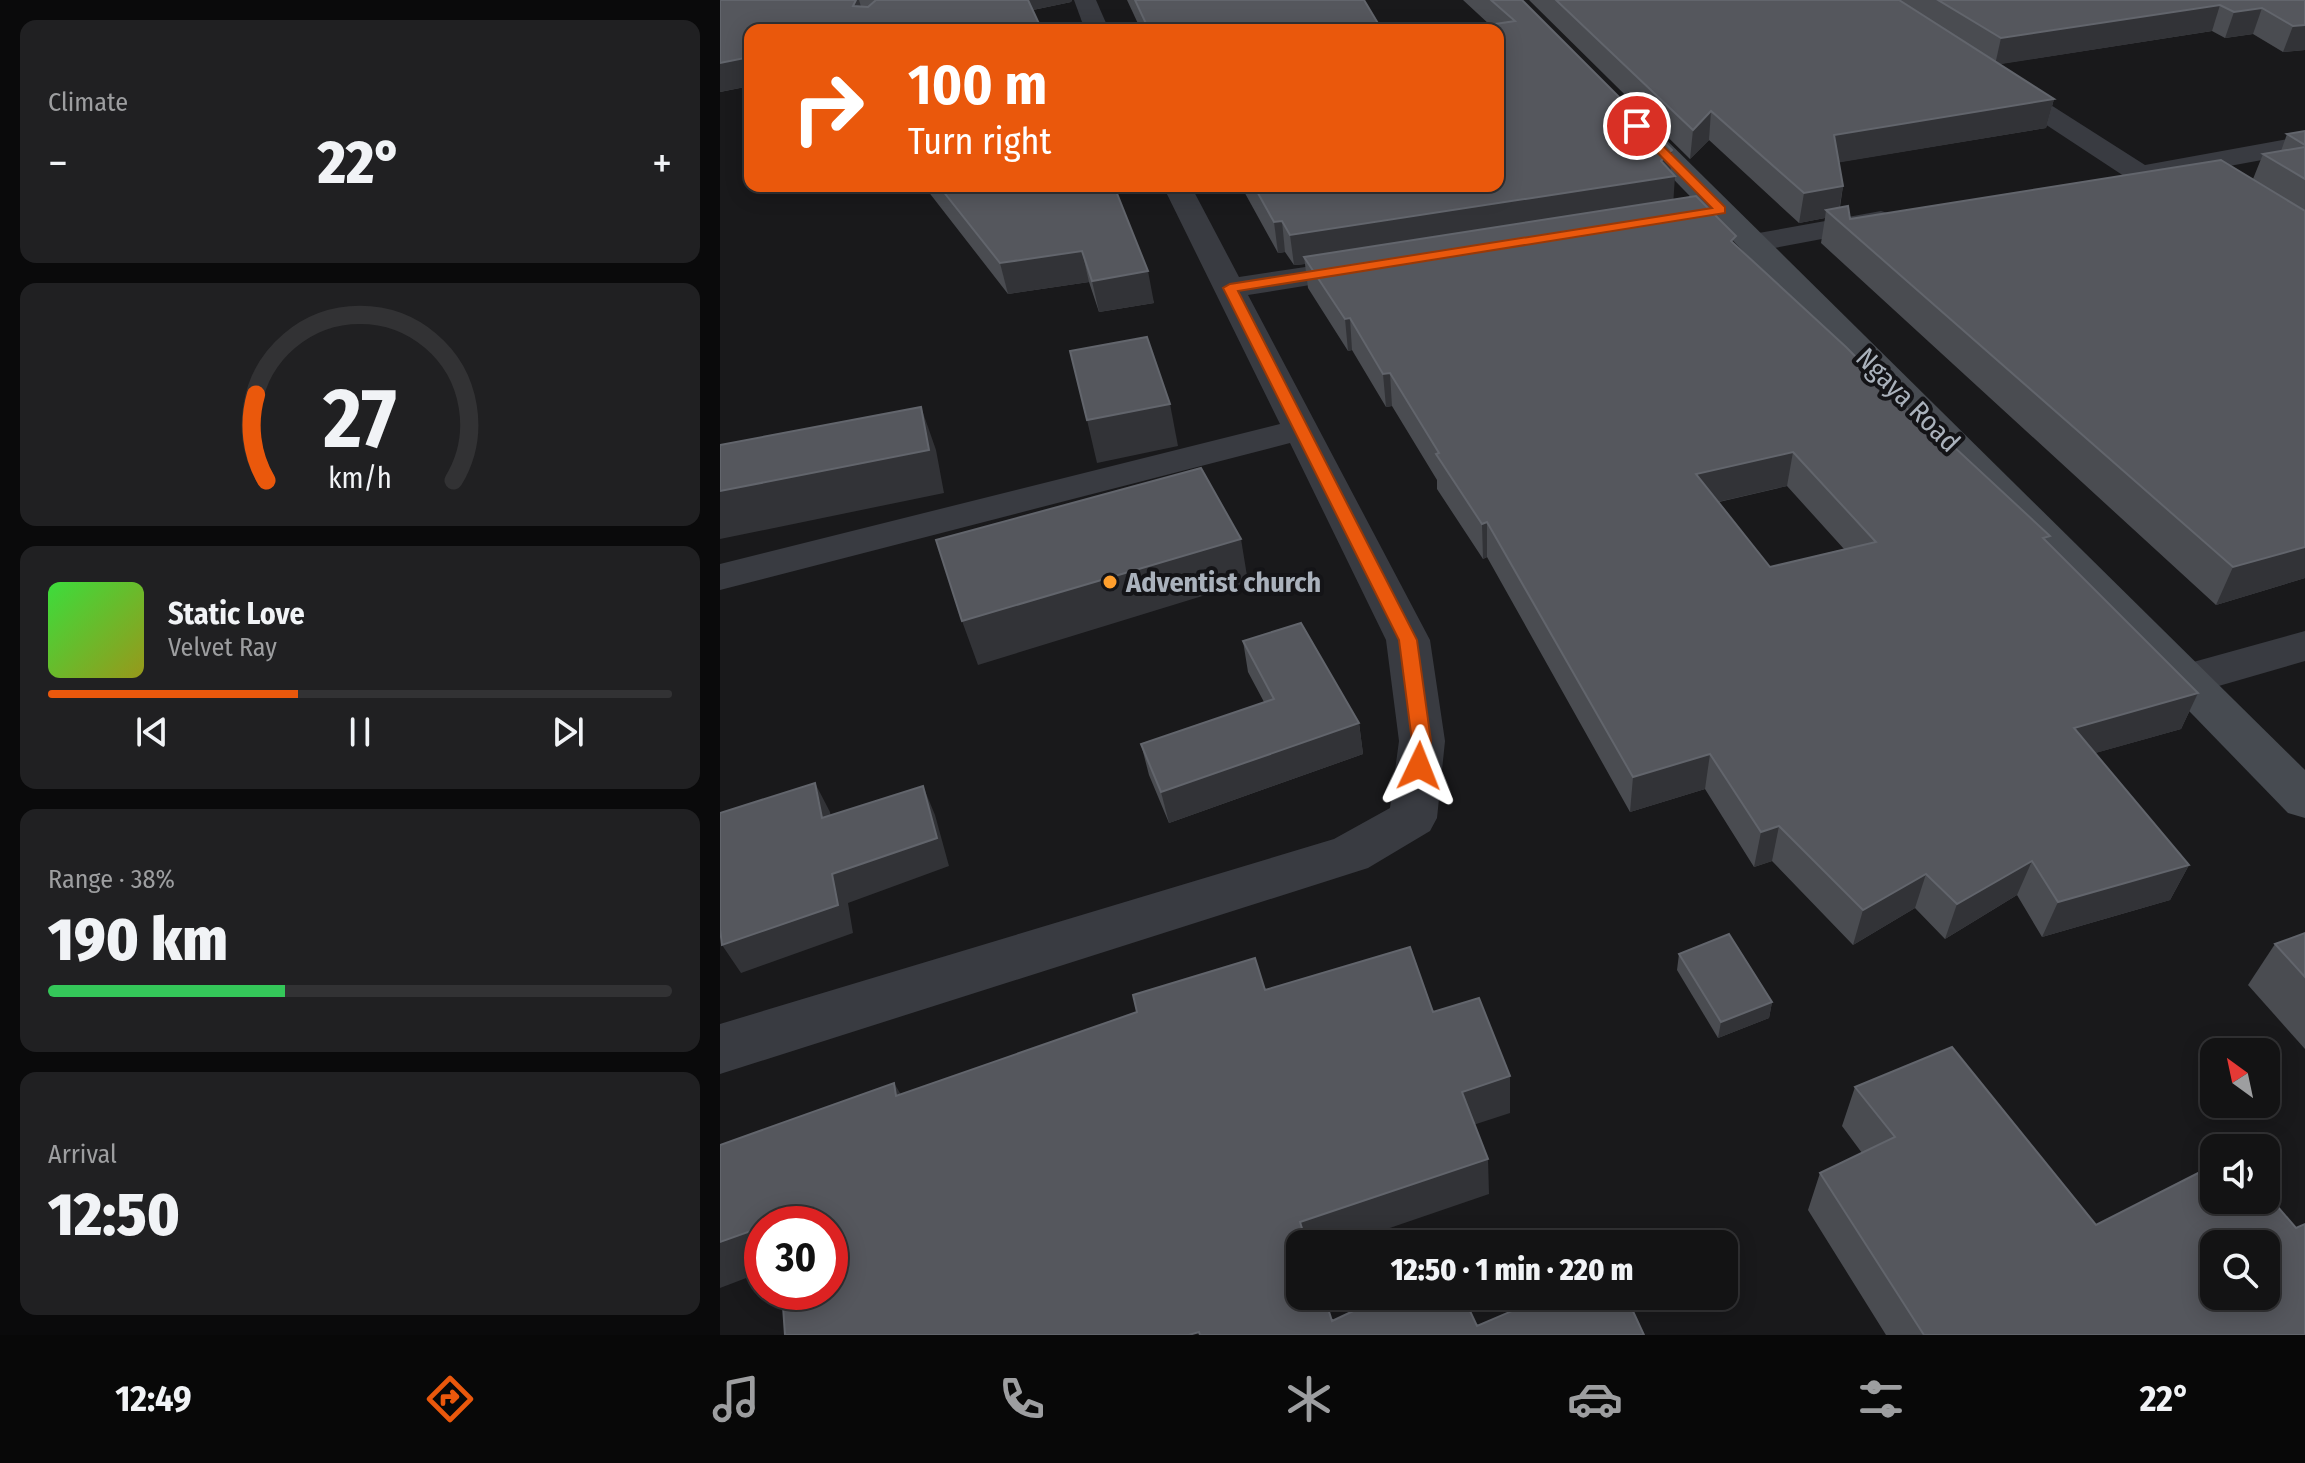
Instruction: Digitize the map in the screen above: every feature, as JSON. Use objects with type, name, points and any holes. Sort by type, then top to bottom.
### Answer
[{"type":"street","points":[[1085,0],[1095,24]]},
{"type":"street","points":[[1979,70],[2140,174]]},
{"type":"street","name":"Ngaya Road","points":[[1600,88],[1705,212],[1753,243],[2305,800]]},
{"type":"street","points":[[2094,183],[2305,144]]},
{"type":"street","points":[[2192,165],[2230,189]]},
{"type":"street","points":[[720,1049],[1350,854],[1413,818],[1422,741],[1408,640],[1180,192]]},
{"type":"street","points":[[1753,243],[1908,215]]},
{"type":"street","points":[[1230,288],[1399,261]]},
{"type":"street","points":[[720,577],[1299,430]]},
{"type":"street","points":[[2184,680],[2305,646]]},
{"type":"building","points":[[720,0],[856,0],[853,6],[868,7],[876,0],[1028,0],[1039,24],[744,24],[744,58],[720,63]]},
{"type":"building","points":[[1135,0],[1364,0],[1378,24],[1146,24]]},
{"type":"building","points":[[1491,0],[1522,0],[1672,150],[1661,161],[1675,176],[1290,235],[1282,221],[1274,222],[1257,192],[1504,192],[1504,24],[1495,24],[1515,21]]},
{"type":"building","points":[[1556,0],[1899,0],[2054,99],[1834,135],[1843,186],[1804,193],[1711,111],[1693,130]]},
{"type":"building","points":[[1938,0],[2305,0],[2305,25],[2293,26],[2262,8],[2234,12],[2220,5],[2001,38]]},
{"type":"building","points":[[2305,131],[2305,145],[2287,134]]},
{"type":"building","points":[[2305,147],[2305,179],[2263,154]]},
{"type":"building","points":[[2221,160],[2305,211],[2305,547],[2233,567],[1826,210],[1848,206],[1850,219]]},
{"type":"building","points":[[944,192],[1116,192],[1148,271],[1092,281],[1082,251],[1000,263]]},
{"type":"building","points":[[1696,196],[1736,236],[1731,241],[1846,347],[1944,446],[1951,444],[2050,536],[2043,538],[2198,693],[2074,728],[2189,865],[2058,902],[2032,861],[1957,904],[1926,874],[1863,910],[1779,826],[1761,832],[1710,754],[1633,777],[1487,522],[1482,524],[1436,454],[1439,453],[1390,373],[1383,374],[1350,318],[1345,319],[1304,257]],"holes":[[[1793,452],[1876,542],[1770,567],[1696,474]]]},
{"type":"building","points":[[1147,337],[1170,404],[1087,420],[1070,351]]},
{"type":"building","points":[[921,407],[929,450],[720,491],[720,445]]},
{"type":"building","points":[[1201,468],[1241,539],[962,621],[936,540]]},
{"type":"building","points":[[1301,623],[1359,723],[1161,792],[1141,744],[1274,699],[1243,641]]},
{"type":"building","points":[[815,783],[822,818],[923,786],[937,838],[832,874],[838,905],[722,945],[720,813]]},
{"type":"building","points":[[2305,933],[2305,977],[2275,944]]},
{"type":"building","points":[[1729,934],[1772,1002],[1721,1022],[1679,954]]},
{"type":"building","points":[[1410,947],[1433,1012],[1479,998],[1510,1076],[1462,1092],[1488,1159],[1300,1222],[1303,1230],[1286,1230],[1286,1310],[1328,1310],[1332,1321],[1355,1310],[1470,1310],[1477,1326],[1514,1310],[1632,1310],[1644,1335],[1200,1335],[1199,1332],[1189,1335],[785,1335],[783,1310],[848,1310],[848,1206],[744,1206],[744,1233],[720,1242],[720,1145],[894,1083],[896,1096],[1137,1012],[1133,995],[1255,958],[1265,990]]},
{"type":"building","points":[[1952,1047],[2096,1225],[2200,1172],[2200,1214],[2280,1214],[2280,1209],[2296,1228],[2305,1224],[2305,1335],[1924,1335],[1820,1173],[1895,1137],[1855,1087]]},
{"type":"place","name":"Adventist church","points":[[1110,582]]},
{"type":"route","points":[[1419,766],[1422,741],[1408,640],[1299,430],[1230,288],[1721,210],[1637,126]]}]
